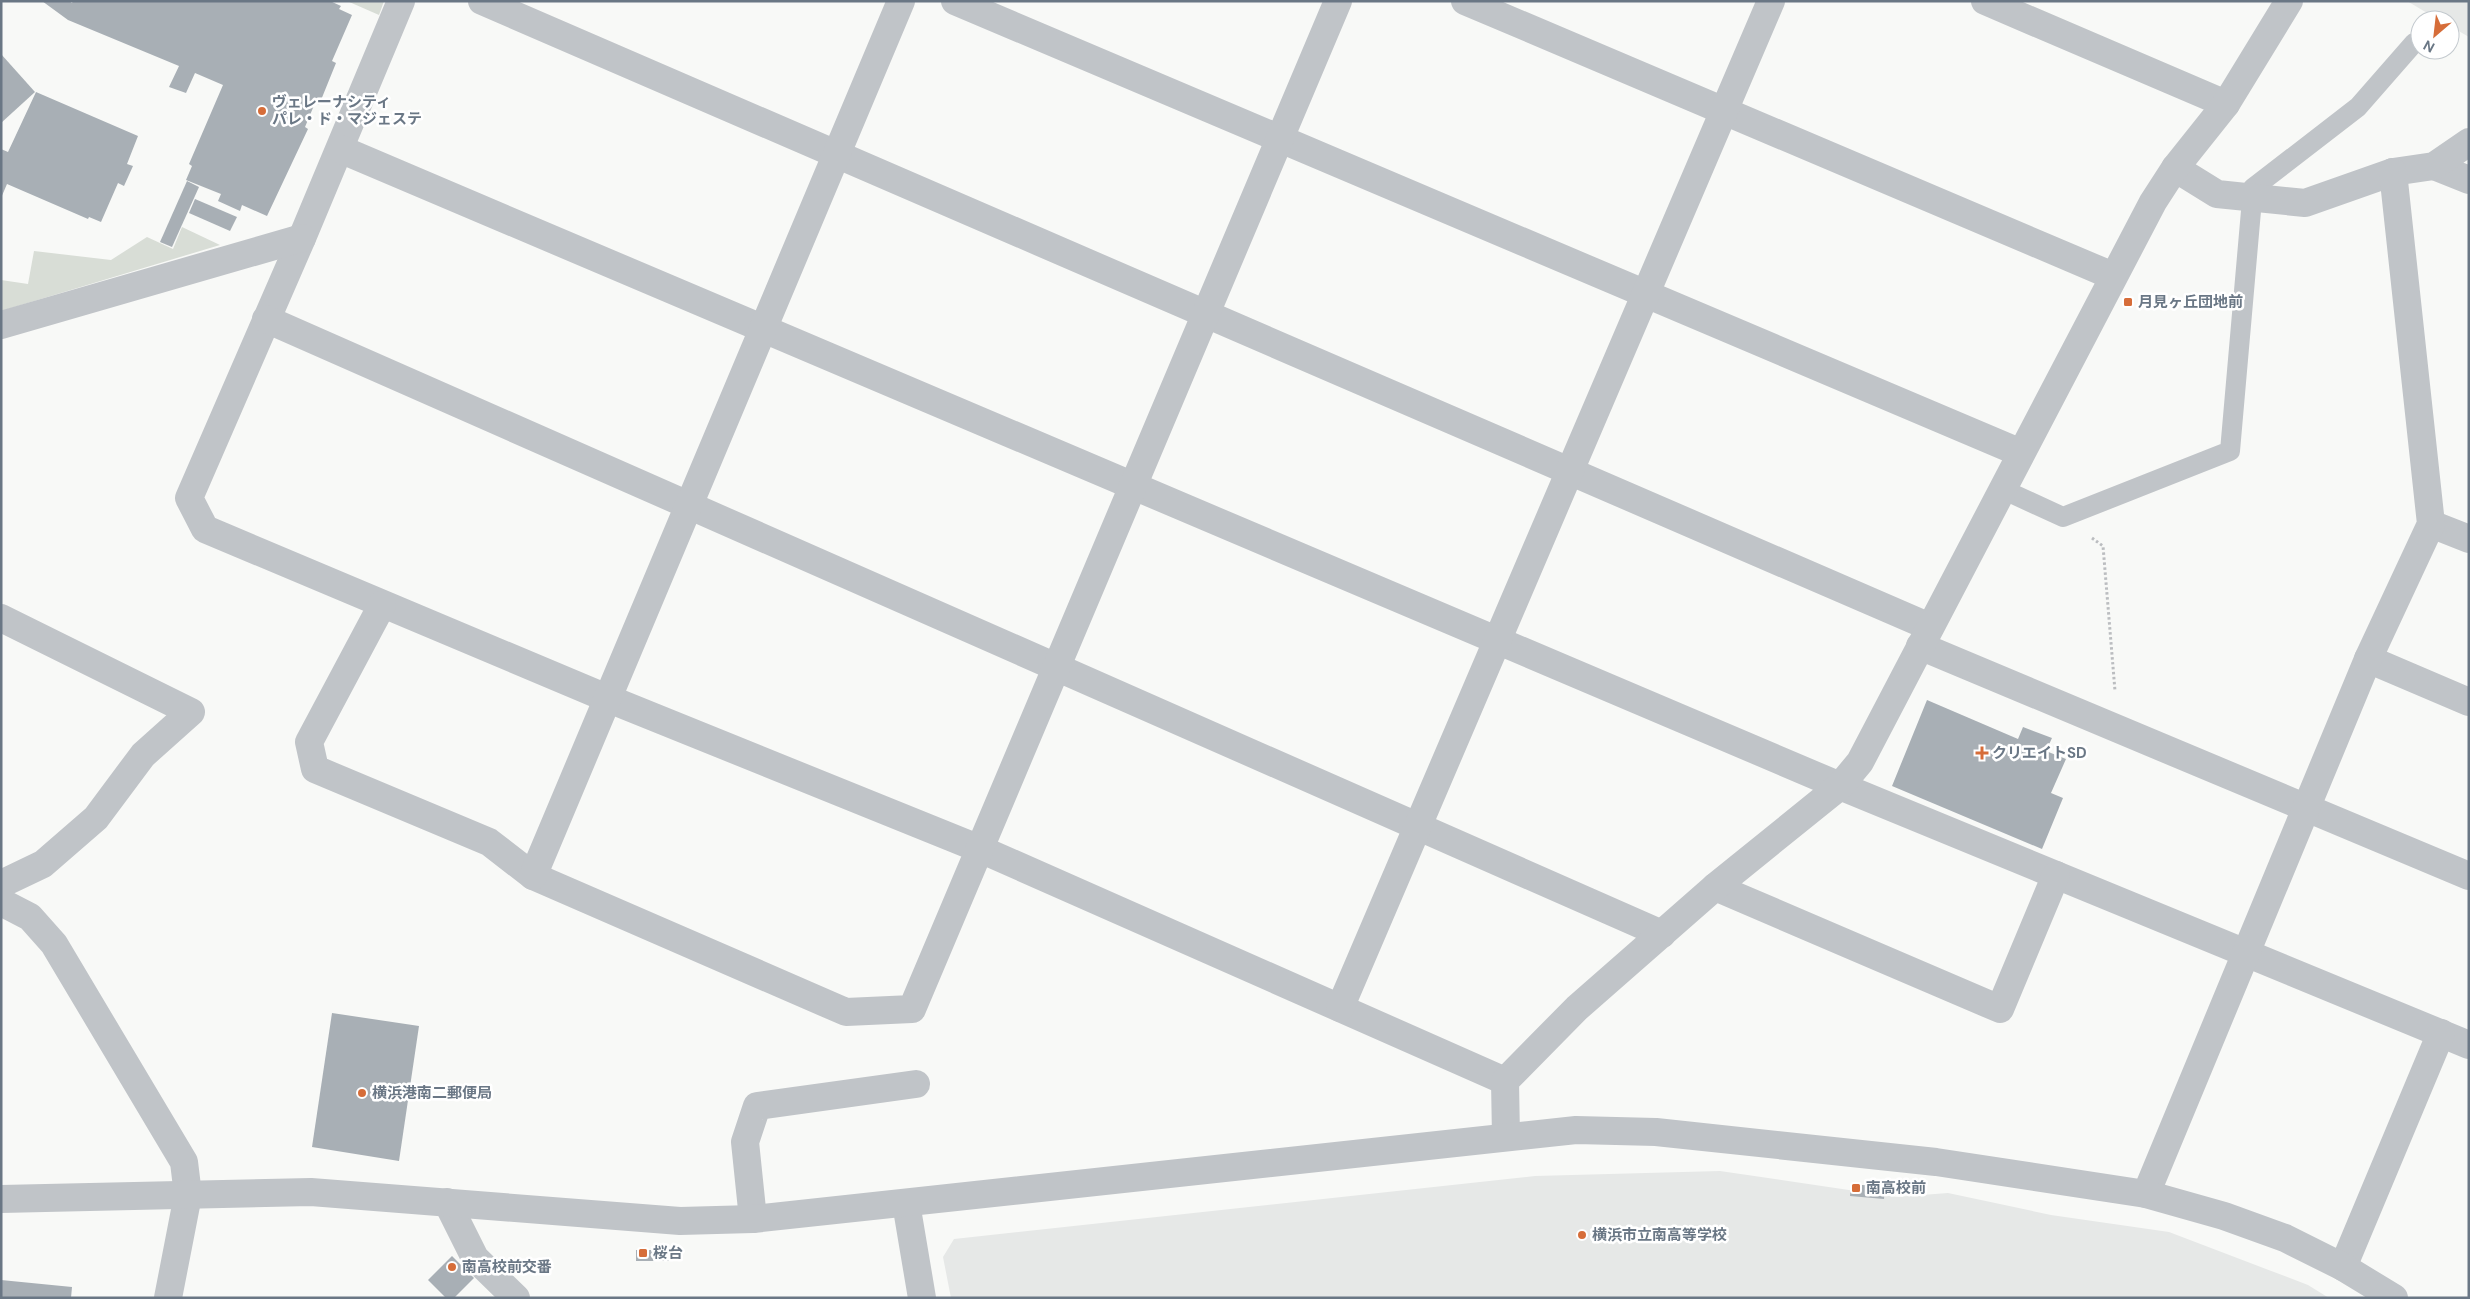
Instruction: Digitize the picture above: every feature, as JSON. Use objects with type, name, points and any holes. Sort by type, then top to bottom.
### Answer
[{"type":"street","points":[[401,1],[340,149],[189,498],[206,529],[609,698],[980,849],[1505,1081]]},
{"type":"street","points":[[482,1],[1570,471],[1925,636],[2119,729],[2469,876]]},
{"type":"street","points":[[533,876],[901,1]]},
{"type":"street","points":[[955,1],[2020,453]]},
{"type":"street","points":[[382,604],[309,742],[314,769],[489,842],[533,876],[846,1012],[912,1009],[1338,1]]},
{"type":"street","points":[[1465,1],[2113,276]]},
{"type":"street","points":[[1340,1008],[1771,1]]},
{"type":"street","points":[[1985,1],[2020,8],[2226,104]]},
{"type":"street","points":[[1506,1137],[1505,1081],[1576,1008],[1715,888],[1840,786],[1860,762],[2153,202],[2175,168],[2226,104],[2289,1]]},
{"type":"street","points":[[2175,168],[2217,194],[2304,202],[2393,172],[2434,166],[2469,142]]},
{"type":"street","points":[[340,149],[762,330],[1840,786],[2469,1045]]},
{"type":"street","points":[[2434,166],[2469,180]]},
{"type":"street","points":[[2146,1194],[2368,659],[2432,524],[2393,172]]},
{"type":"street","points":[[1,325],[302,238]]},
{"type":"street","points":[[266,319],[1662,934]]},
{"type":"street","points":[[2432,524],[2469,539]]},
{"type":"street","points":[[1,618],[191,712],[143,755],[96,818],[43,864],[1,884]]},
{"type":"street","points":[[2368,659],[2469,702]]},
{"type":"street","points":[[1715,888],[2000,1009],[2056,875]]},
{"type":"street","points":[[1,902],[30,917],[54,944],[184,1162],[188,1196],[168,1298]]},
{"type":"street","points":[[2343,1267],[2441,1033]]},
{"type":"street","points":[[752,1219],[745,1142],[757,1106],[916,1084]]},
{"type":"street","points":[[1,1199],[311,1192],[680,1221],[752,1219],[1576,1130],[1656,1132],[1936,1162],[2146,1194],[2224,1216],[2268,1232],[2343,1267],[2394,1298]]},
{"type":"street","points":[[447,1202],[475,1258],[516,1298]]},
{"type":"street","points":[[906,1203],[922,1298]]},
{"type":"lane","points":[[2002,489],[2063,517],[2230,452],[2252,188],[2358,107],[2410,48]]},
{"type":"path","points":[[2063,517],[2103,546],[2119,729]]},
{"type":"shaded area","points":[[347,1],[384,1],[379,15]]},
{"type":"shaded area","points":[[2407,1],[2469,1],[2469,37],[2460,32],[2460,10],[2422,10]]},
{"type":"shaded area","points":[[182,227],[220,245],[1,311],[1,280],[28,284],[34,251],[111,260],[147,237],[173,249]]},
{"type":"shaded area","name":"横浜市立南高等学校","points":[[1720,1171],[1896,1197],[1948,1193],[2051,1215],[2169,1232],[2308,1285],[2329,1298],[951,1298],[943,1257],[954,1239],[1535,1176]]},
{"type":"building","name":"ヴェレーナシティ パレ・ド・マジェステ","points":[[42,1],[69,1],[72,3],[73,1],[330,1],[341,6],[339,9],[352,15],[332,61],[336,63],[319,105],[315,103],[305,127],[308,129],[267,216],[242,205],[240,211],[218,201],[221,194],[186,180],[192,166],[189,164],[223,85],[195,73],[186,93],[169,87],[179,66],[68,20]]},
{"type":"building","points":[[1,54],[35,92],[1,123]]},
{"type":"building","points":[[36,92],[138,136],[127,164],[133,166],[124,186],[118,183],[101,222],[89,217],[88,219],[7,184],[1,198],[1,149],[8,152]]},
{"type":"building","points":[[187,181],[199,187],[172,247],[160,242]]},
{"type":"building","points":[[195,199],[237,217],[230,231],[189,213]]},
{"type":"building","points":[[1927,700],[2018,739],[2023,727],[2052,738],[2046,751],[2066,759],[2051,793],[2063,798],[2042,849],[1892,786]]},
{"type":"building","points":[[332,1013],[419,1026],[399,1161],[312,1147]]},
{"type":"building","points":[[1851,1184],[1885,1187],[1884,1199],[1850,1196]]},
{"type":"building","points":[[636,1250],[669,1250],[670,1261],[636,1261]]},
{"type":"building","name":"南高校前交番","points":[[452,1256],[474,1278],[454,1298],[446,1298],[428,1280]]},
{"type":"building","points":[[1,1280],[72,1287],[71,1298],[1,1298]]},
{"type":"place","name":"ヴェレーナシティ パレ・ド・マジェステ","points":[[262,111]]},
{"type":"place","name":"月見ヶ丘団地前","points":[[2128,302]]},
{"type":"place","name":"クリエイトSD","points":[[1982,753]]},
{"type":"place","name":"横浜港南二郵便局","points":[[362,1093]]},
{"type":"place","name":"南高校前","points":[[1856,1188]]},
{"type":"place","name":"横浜市立南高等学校","points":[[1582,1235]]},
{"type":"place","name":"桜台","points":[[643,1253]]},
{"type":"place","name":"南高校前交番","points":[[452,1267]]}]
